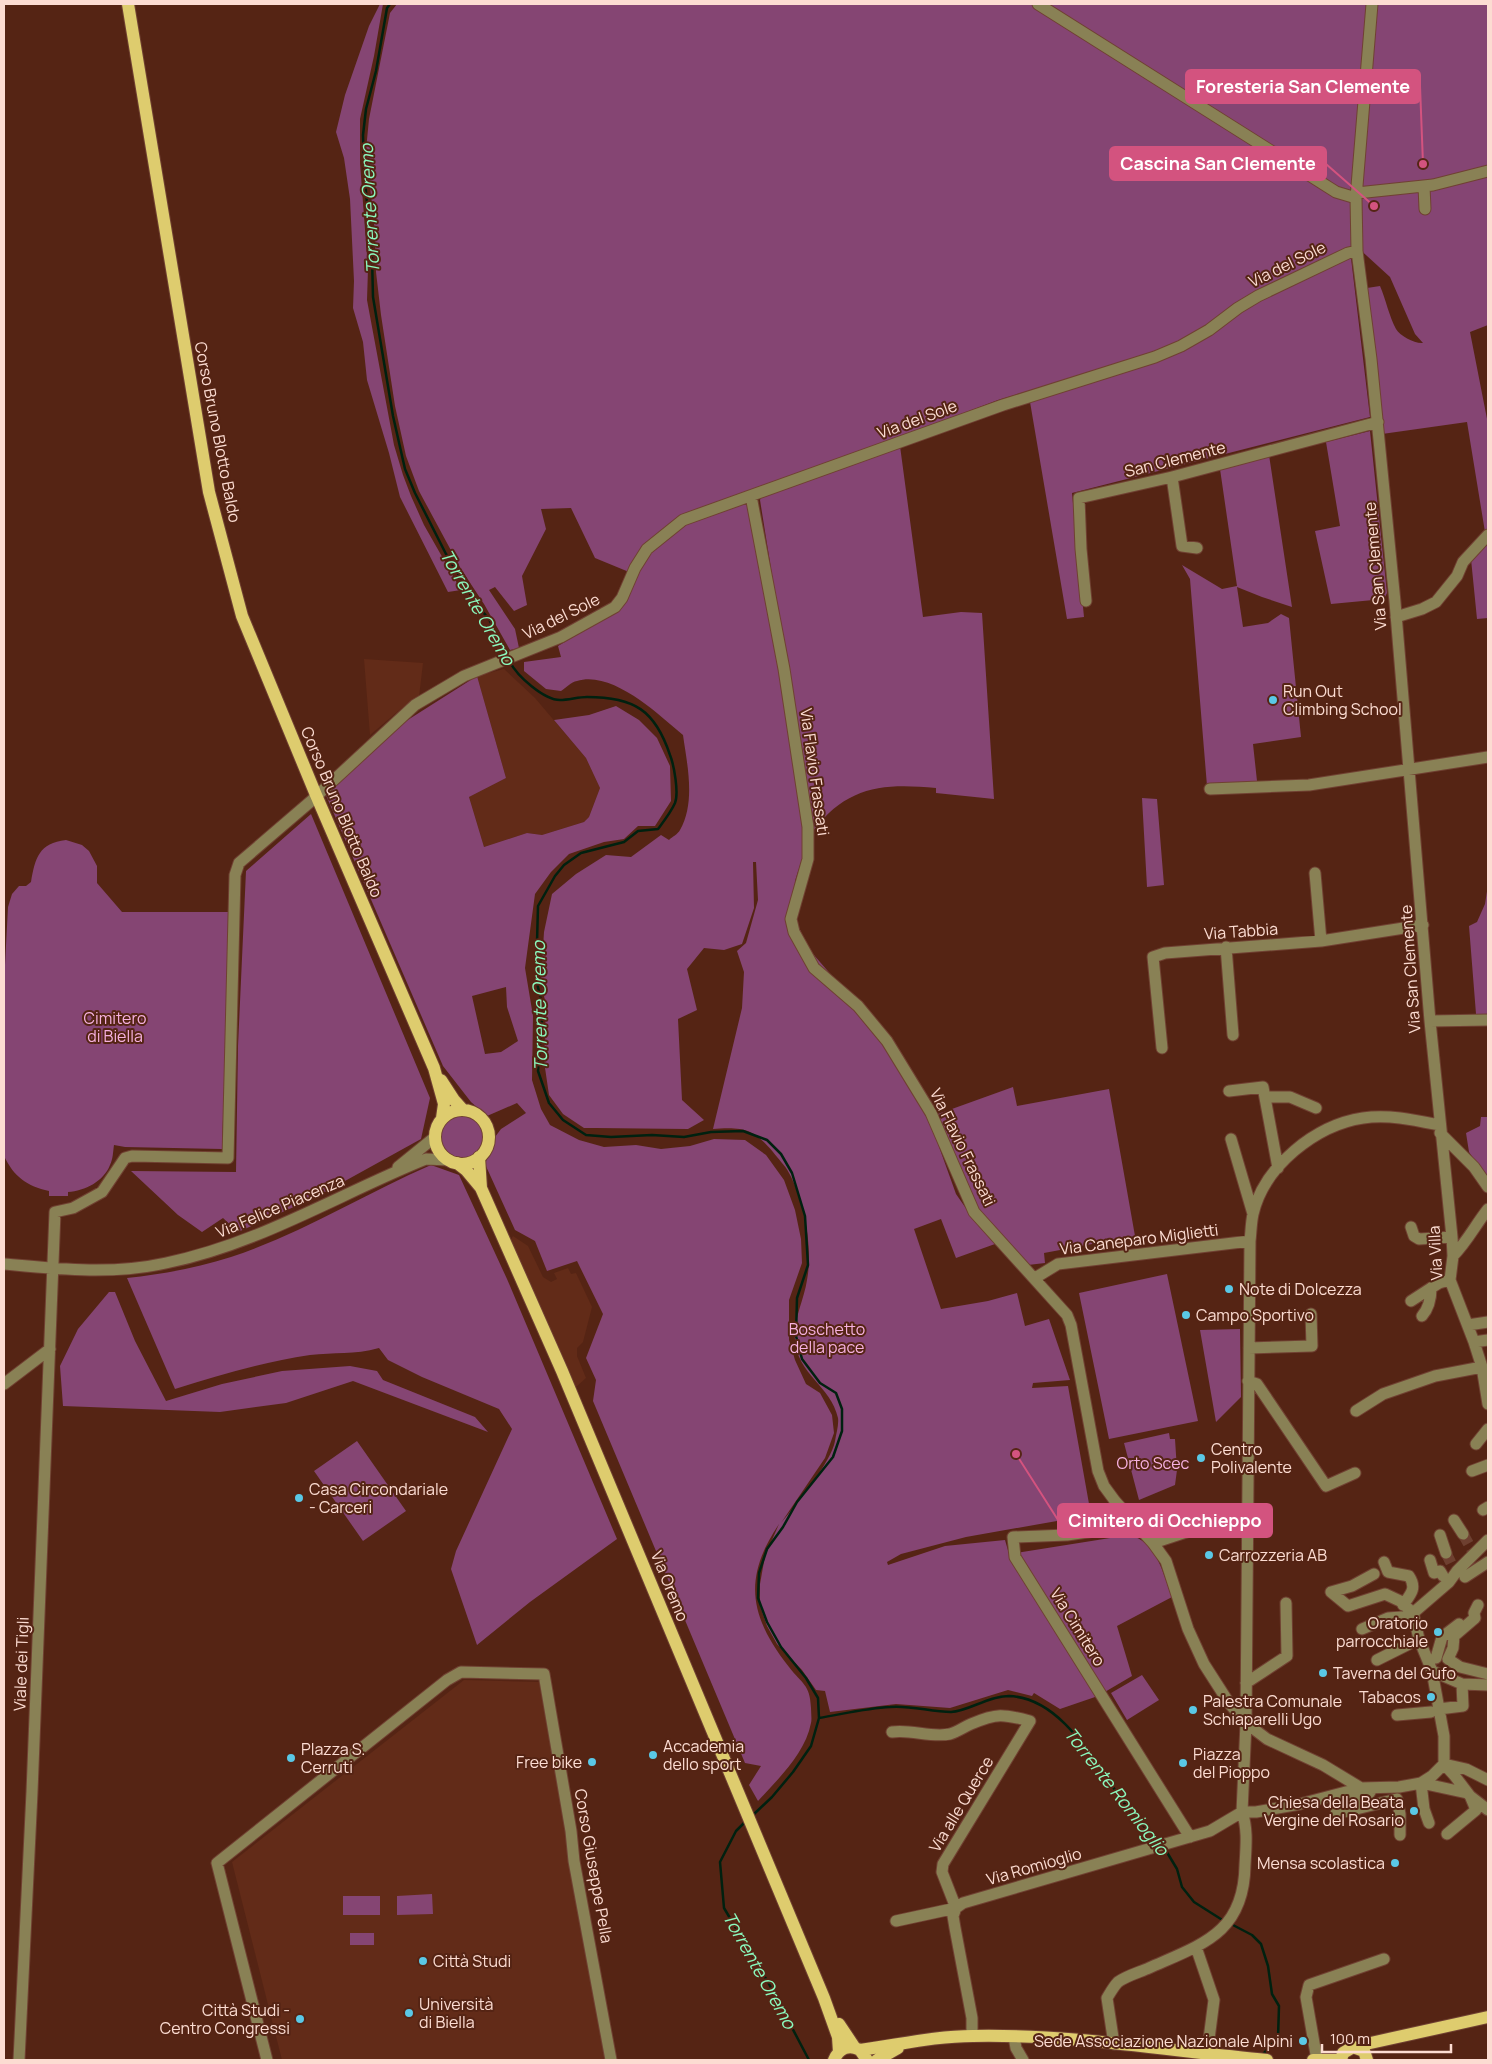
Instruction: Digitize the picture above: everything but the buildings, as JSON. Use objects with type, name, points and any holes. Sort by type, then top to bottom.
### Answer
[{"type":"main road","name":"Corso Bruno Blotto Baldo","points":[[128,4],[209,492],[242,616],[316,795],[434,1068],[444,1104],[442,1118]]},
{"type":"main road","name":"Corso Bruno Blotto Baldo","points":[[434,1068],[454,1100],[463,1110]]},
{"type":"main road","points":[[463,1110],[478,1116],[488,1129],[488,1144],[479,1157],[472,1161],[453,1162],[439,1151],[435,1137],[438,1124],[442,1118],[448,1114],[463,1110]]},
{"type":"main road","name":"Via Oremo","points":[[479,1157],[481,1188]]},
{"type":"main road","name":"Via Oremo","points":[[453,1162],[466,1170],[481,1188],[566,1380],[824,1998],[838,2037],[836,2058]]},
{"type":"main road","name":"Via Oremo","points":[[824,1998],[861,2053]]},
{"type":"main road","points":[[1315,2060],[1341,2060],[1349,2048],[1360,2048],[1366,2044],[1488,2017]]},
{"type":"main road","points":[[836,2058],[844,2049],[861,2053],[932,2039],[972,2036],[1114,2044],[1266,2060]]},
{"type":"main road","points":[[877,2060],[903,2045]]},
{"type":"main road","points":[[1360,2048],[1366,2055],[1367,2060]]},
{"type":"street","points":[[1038,4],[1336,192],[1356,196],[1424,186],[1488,170]]},
{"type":"street","name":"Via San Clemente","points":[[1372,4],[1356,196],[1357,251],[1378,422],[1440,1129]]},
{"type":"street","points":[[1424,186],[1425,209]]},
{"type":"street","name":"Via del Sole","points":[[234,906],[235,875],[239,863],[310,802],[415,705],[464,676],[562,637],[615,607],[622,598],[647,549],[678,524],[1003,404],[1155,358],[1202,334],[1258,296],[1348,253],[1357,251]]},
{"type":"street","name":"San Clemente","points":[[1086,601],[1078,498],[1172,477],[1378,422]]},
{"type":"street","points":[[1172,477],[1182,546],[1197,548]]},
{"type":"street","name":"Via Flavio Frassati","points":[[751,496],[784,668],[808,827],[808,859],[791,919],[794,932],[802,950],[814,968],[858,1006],[887,1041],[931,1113],[974,1212],[1067,1315],[1071,1325],[1098,1471],[1104,1486],[1166,1561],[1184,1621],[1204,1664],[1230,1703],[1246,1723],[1267,1739],[1367,1788]]},
{"type":"street","points":[[1396,617],[1422,609],[1436,602],[1457,576],[1463,562],[1488,536]]},
{"type":"street","points":[[1210,789],[1309,785],[1488,757]]},
{"type":"street","points":[[1315,873],[1321,941]]},
{"type":"street","name":"Viale dei Tigli","points":[[19,2060],[55,1212],[74,1208],[102,1192],[125,1158],[132,1156],[228,1158],[234,906]]},
{"type":"street","name":"Via Tabbia","points":[[1162,1048],[1153,957],[1165,953],[1226,947],[1321,941],[1423,926]]},
{"type":"street","points":[[1226,947],[1233,1035]]},
{"type":"street","points":[[1430,1021],[1488,1020]]},
{"type":"street","points":[[1229,1091],[1263,1087],[1278,1168]]},
{"type":"street","points":[[1265,1097],[1290,1097],[1316,1108]]},
{"type":"street","points":[[1114,2044],[1107,1998],[1118,1982],[1196,1947],[1223,1929],[1232,1918],[1245,1880],[1246,1824],[1242,1812],[1246,1723],[1250,1241],[1253,1214],[1265,1185],[1278,1168],[1303,1142],[1334,1125],[1364,1118],[1411,1119],[1440,1129],[1474,1167],[1488,1187]]},
{"type":"street","name":"Via Villa","points":[[1440,1129],[1452,1237],[1453,1256],[1450,1280],[1482,1367],[1488,1404]]},
{"type":"street","name":"Via Felice Piacenza","points":[[387,1176],[435,1137]]},
{"type":"street","points":[[1231,1140],[1253,1214]]},
{"type":"street","name":"Via Felice Piacenza","points":[[4,1264],[105,1271],[164,1264],[211,1252],[256,1236],[426,1159],[453,1162]]},
{"type":"street","points":[[1453,1256],[1461,1248],[1476,1223],[1488,1209]]},
{"type":"street","points":[[1411,1227],[1414,1236],[1419,1239],[1452,1237]]},
{"type":"street","name":"Via Caneparo Miglietti","points":[[1035,1278],[1058,1264],[1250,1241]]},
{"type":"street","points":[[1411,1301],[1439,1283],[1450,1280]]},
{"type":"street","points":[[1422,1316],[1428,1309],[1431,1288]]},
{"type":"street","points":[[1249,1348],[1312,1346],[1311,1314]]},
{"type":"street","points":[[1468,1325],[1488,1322]]},
{"type":"street","points":[[1474,1342],[1488,1340]]},
{"type":"street","points":[[4,1384],[50,1349]]},
{"type":"street","points":[[1356,1411],[1383,1394],[1435,1376],[1482,1367]]},
{"type":"street","points":[[1248,1381],[1257,1384],[1326,1486],[1354,1473]]},
{"type":"street","points":[[1476,1444],[1488,1429]]},
{"type":"street","points":[[1472,1471],[1488,1466]]},
{"type":"street","points":[[1153,1543],[1247,1512]]},
{"type":"street","points":[[1454,1520],[1463,1534]]},
{"type":"street","name":"Via Cimitero","points":[[1136,1524],[1067,1535],[1013,1537],[1015,1555],[1190,1837]]},
{"type":"street","points":[[1440,1535],[1446,1553]]},
{"type":"street","points":[[1362,1628],[1388,1618],[1414,1614],[1453,1576],[1473,1552],[1488,1540]]},
{"type":"street","points":[[1430,1560],[1434,1573],[1440,1571],[1453,1576],[1488,1562]]},
{"type":"street","points":[[1384,1562],[1388,1572],[1409,1576],[1413,1582],[1413,1591],[1403,1605]]},
{"type":"street","points":[[1374,1574],[1352,1586],[1331,1592],[1348,1606],[1385,1594],[1390,1595],[1414,1614],[1419,1639],[1432,1671],[1436,1711],[1444,1736],[1444,1764],[1469,1795],[1476,1810],[1447,1834]]},
{"type":"street","points":[[1246,1683],[1287,1656],[1286,1602]]},
{"type":"street","points":[[1436,1658],[1442,1637],[1476,1609],[1475,1618],[1454,1636],[1454,1648],[1448,1659],[1460,1667],[1488,1674]]},
{"type":"street","points":[[1377,1660],[1419,1639]]},
{"type":"street","points":[[1432,1671],[1462,1684],[1488,1685]]},
{"type":"street","name":"Corso Giuseppe Pella","points":[[267,2060],[217,1863],[447,1680],[461,1672],[544,1674],[571,1831],[574,1860],[611,2060]]},
{"type":"street","points":[[1397,1715],[1462,1706],[1462,1684]]},
{"type":"street","name":"Via alle Querce","points":[[892,1732],[903,1730],[938,1735],[951,1734],[988,1717],[999,1715],[1030,1721],[943,1864],[942,1872],[956,1908]]},
{"type":"street","points":[[1444,1764],[1466,1768],[1488,1780]]},
{"type":"street","points":[[1421,1783],[1432,1776],[1444,1764]]},
{"type":"street","points":[[1242,1812],[1256,1812],[1300,1804],[1367,1788],[1421,1783],[1469,1795],[1488,1810]]},
{"type":"street","points":[[1421,1783],[1424,1809],[1429,1823]]},
{"type":"street","points":[[1367,1788],[1368,1795],[1338,1806],[1336,1814],[1397,1799],[1400,1814],[1400,1835]]},
{"type":"street","name":"Via Romioglio","points":[[896,1921],[956,1908],[963,1903],[1210,1831],[1242,1812]]},
{"type":"street","points":[[956,1908],[954,1916],[955,1928],[972,2018],[972,2036]]},
{"type":"street","points":[[1196,1947],[1214,2000],[1209,2039]]},
{"type":"street","points":[[1315,2060],[1306,1997],[1309,1985],[1384,1959]]},
{"type":"street","points":[[1014,2037],[1016,2048],[1023,2060]]},
{"type":"shaded area","points":[[364,659],[423,663],[419,697],[402,708],[370,735]]},
{"type":"shaded area","points":[[504,669],[535,698],[586,758],[600,788],[589,817],[584,822],[542,835],[527,833],[484,847],[469,797],[506,778],[477,676]]},
{"type":"shaded area","points":[[513,1236],[528,1246],[543,1277],[551,1282],[557,1279],[554,1273],[568,1268],[571,1274],[576,1273],[592,1307],[583,1342],[577,1348],[577,1356],[586,1378],[575,1388],[510,1241]]},
{"type":"shaded area","name":"Città Studi","points":[[464,1680],[539,1682],[606,2060],[282,2060],[232,1862]]},
{"type":"green space","points":[[380,4],[383,4],[360,119],[360,163],[368,269],[367,300],[394,445],[403,475],[424,525],[461,590],[448,592],[400,497],[367,380],[363,342],[353,308],[354,281],[350,199],[344,158],[336,132],[345,95],[369,26]]},
{"type":"green space","name":"Boschetto della pace","points":[[397,4],[1488,4],[1488,325],[1470,332],[1488,424],[1488,530],[1485,532],[1467,422],[1382,434],[1367,288],[1380,286],[1391,319],[1398,332],[1412,341],[1423,343],[1415,334],[1390,277],[1355,245],[1309,265],[1246,297],[1184,341],[1138,358],[998,400],[888,442],[756,488],[811,832],[804,861],[801,862],[795,881],[794,915],[807,947],[891,1044],[933,1130],[956,1194],[974,1220],[995,1244],[956,1258],[941,1219],[914,1229],[941,1309],[988,1301],[1017,1293],[1025,1326],[1049,1319],[1070,1380],[1033,1383],[1032,1388],[1068,1386],[1091,1515],[966,1537],[901,1554],[887,1562],[888,1565],[945,1546],[1005,1540],[1009,1554],[1129,1535],[1139,1538],[1153,1551],[1172,1597],[1117,1626],[1132,1676],[1098,1696],[1060,1709],[1034,1693],[1032,1696],[1008,1690],[950,1708],[896,1704],[830,1712],[825,1691],[816,1690],[802,1670],[777,1644],[767,1626],[760,1606],[760,1584],[765,1556],[779,1524],[767,1544],[759,1563],[756,1597],[759,1614],[766,1631],[776,1649],[807,1689],[810,1700],[811,1723],[808,1734],[797,1756],[758,1801],[749,1785],[761,1766],[745,1763],[593,1401],[596,1380],[586,1358],[603,1314],[577,1261],[547,1271],[535,1241],[515,1230],[485,1164],[495,1137],[501,1129],[526,1113],[517,1103],[487,1116],[471,1102],[443,1066],[325,793],[403,723],[477,676],[506,778],[469,797],[484,847],[527,833],[542,835],[584,822],[589,817],[600,788],[586,758],[554,720],[589,715],[616,706],[639,720],[657,738],[670,766],[671,801],[655,826],[638,826],[624,839],[604,842],[569,854],[551,872],[535,894],[525,968],[533,1016],[532,1080],[541,1109],[550,1125],[579,1140],[604,1147],[636,1145],[661,1149],[690,1146],[714,1139],[745,1140],[766,1155],[784,1180],[795,1210],[801,1239],[802,1263],[789,1300],[789,1340],[795,1360],[806,1384],[820,1393],[832,1415],[834,1433],[825,1458],[781,1523],[827,1460],[835,1441],[838,1418],[829,1397],[808,1371],[797,1352],[795,1332],[806,1288],[809,1254],[803,1211],[795,1185],[783,1165],[768,1146],[757,1136],[742,1129],[713,1129],[742,1008],[744,972],[737,951],[746,943],[758,900],[756,862],[753,862],[754,908],[742,944],[724,950],[704,948],[687,969],[697,1010],[678,1019],[682,1100],[704,1120],[688,1129],[584,1128],[563,1114],[549,1095],[544,1061],[546,1007],[541,979],[544,932],[552,894],[576,874],[606,855],[631,857],[661,835],[669,840],[676,834],[685,819],[688,807],[688,770],[683,735],[634,696],[605,682],[591,679],[575,682],[561,691],[546,689],[524,671],[524,662],[561,657],[558,646],[617,611],[653,537],[642,546],[629,572],[595,558],[571,508],[541,509],[546,529],[522,576],[527,605],[514,611],[495,587],[489,590],[515,629],[519,648],[510,650],[484,604],[461,569],[419,491],[406,456],[395,406],[376,272],[374,223],[366,150],[369,119],[390,13]],"holes":[[[506,987],[507,1007],[518,1041],[501,1052],[485,1054],[472,996]]]},
{"type":"green space","points":[[1351,258],[1370,417],[1072,493],[1084,617],[1067,619],[1030,402],[1167,356],[1247,306],[1337,262]]},
{"type":"green space","points":[[1370,431],[1387,593],[1384,599],[1331,604],[1315,531],[1340,526],[1326,442]]},
{"type":"green space","points":[[900,446],[923,617],[961,612],[982,613],[994,799],[936,793],[936,788],[899,786],[883,788],[853,796],[826,816],[813,831],[760,500],[762,495]]},
{"type":"green space","points":[[1269,455],[1292,607],[1237,587],[1243,627],[1268,623],[1281,614],[1289,618],[1301,737],[1253,744],[1257,781],[1207,786],[1190,579],[1182,565],[1222,589],[1237,586],[1220,469]]},
{"type":"green space","points":[[1488,539],[1488,618],[1477,619],[1471,559]]},
{"type":"green space","points":[[1142,798],[1157,799],[1164,885],[1147,887]]},
{"type":"green space","points":[[311,814],[430,1098],[421,1139],[316,1197],[238,1232],[223,1218],[202,1232],[178,1215],[131,1171],[236,1172],[238,1046],[246,871]]},
{"type":"green space","name":"Cimitero di Biella","points":[[66,840],[82,845],[89,851],[97,866],[97,883],[122,912],[230,912],[222,1149],[125,1147],[114,1145],[110,1165],[99,1180],[81,1190],[68,1192],[68,1196],[49,1196],[49,1191],[22,1180],[12,1170],[4,1156],[4,984],[8,907],[12,894],[19,886],[26,886],[31,882],[34,866],[44,848],[50,844]]},
{"type":"green space","points":[[1488,885],[1488,1015],[1476,1014],[1469,926],[1477,922],[1485,904]]},
{"type":"green space","points":[[1013,1087],[1017,1106],[1109,1089],[1135,1236],[1044,1253],[1045,1263],[1028,1265],[977,1210],[938,1114]]},
{"type":"green space","points":[[462,1115],[474,1119],[480,1125],[484,1137],[480,1149],[474,1155],[462,1159],[450,1155],[444,1149],[440,1137],[444,1125],[450,1119]]},
{"type":"green space","points":[[1481,1117],[1488,1117],[1488,1180],[1469,1152],[1466,1133],[1480,1126]]},
{"type":"green space","points":[[431,1165],[459,1175],[507,1279],[617,1539],[530,1602],[477,1645],[451,1569],[456,1551],[512,1429],[499,1409],[422,1377],[388,1360],[379,1348],[310,1355],[276,1361],[175,1389],[127,1278],[193,1267],[257,1248]]},
{"type":"green space","points":[[1167,1274],[1198,1421],[1109,1439],[1079,1293]]},
{"type":"green space","points":[[109,1292],[115,1292],[135,1341],[166,1401],[222,1384],[282,1371],[350,1366],[377,1371],[383,1380],[475,1417],[488,1432],[353,1381],[286,1403],[220,1412],[63,1406],[60,1366],[78,1329]]},
{"type":"green space","points":[[1240,1329],[1241,1397],[1216,1422],[1200,1330]]},
{"type":"green space","name":"Orto Scec","points":[[1169,1433],[1170,1439],[1175,1439],[1177,1470],[1175,1485],[1139,1500],[1124,1443]]},
{"type":"green space","points":[[357,1441],[406,1511],[363,1541],[314,1471]]},
{"type":"green space","points":[[1142,1675],[1159,1700],[1127,1720],[1111,1693]]},
{"type":"green space","points":[[432,1894],[433,1914],[397,1915],[397,1896]]},
{"type":"green space","points":[[343,1896],[380,1896],[380,1915],[343,1915]]},
{"type":"green space","points":[[350,1933],[374,1933],[374,1945],[350,1945]]},
{"type":"waterway","name":"Torrente Oremo","points":[[390,4],[387,8],[376,71],[366,109],[363,135],[373,297],[393,416],[405,469],[415,493],[446,554],[474,600],[490,621],[506,655]]},
{"type":"waterway","name":"Torrente Oremo","points":[[510,662],[519,674],[539,692],[554,699],[603,698],[630,703],[640,709],[650,717],[664,740],[672,760],[676,786],[675,803],[658,829],[638,831],[624,842],[581,853],[564,865],[555,876],[538,906],[536,979],[543,1008],[538,1071],[549,1103],[563,1120],[586,1135],[684,1137],[711,1132],[743,1131],[767,1140],[781,1154],[792,1173],[805,1216],[808,1265],[797,1298],[796,1336],[802,1359],[820,1383],[836,1393],[842,1409],[842,1431],[833,1457],[797,1502],[783,1527],[767,1549],[759,1573],[758,1598],[767,1622],[781,1647],[806,1678],[818,1698],[819,1718],[811,1746],[772,1797],[753,1815]]},
{"type":"waterway","name":"Torrente Romioglio","points":[[819,1718],[898,1707],[951,1712],[1009,1696],[1030,1700],[1049,1711],[1067,1725],[1097,1763],[1123,1802],[1160,1842]]},
{"type":"waterway","name":"Torrente Oremo","points":[[745,1822],[736,1831],[720,1862],[724,1908],[769,1984],[809,2060]]},
{"type":"waterway","name":"Torrente Romioglio","points":[[1165,1849],[1177,1869],[1182,1887],[1194,1902],[1224,1921]]},
{"type":"waterway","name":"Torrente Romioglio","points":[[1231,1924],[1252,1935],[1261,1944],[1268,1966],[1272,1994],[1279,2006],[1278,2038],[1262,2055]]},
{"type":"tunnel","points":[[1463,1534],[1472,1550]]},
{"type":"tunnel","points":[[1446,1553],[1452,1565]]},
{"type":"place","name":"Foresteria San Clemente","points":[[1423,164]]},
{"type":"place","name":"Cascina San Clemente","points":[[1374,206]]},
{"type":"place","name":"Run Out Climbing School","points":[[1273,700]]},
{"type":"place","name":"Note di Dolcezza","points":[[1229,1289]]},
{"type":"place","name":"Campo Sportivo","points":[[1186,1315]]},
{"type":"place","name":"Cimitero di Occhieppo","points":[[1016,1454]]},
{"type":"place","name":"Centro Polivalente","points":[[1201,1458]]},
{"type":"place","name":"Casa Circondariale - Carceri","points":[[299,1498]]},
{"type":"place","name":"Carrozzeria AB","points":[[1209,1555]]},
{"type":"place","name":"Oratorio parrocchiale","points":[[1438,1632]]},
{"type":"place","name":"Taverna del Gufo","points":[[1323,1673]]},
{"type":"place","name":"Tabacos","points":[[1431,1697]]},
{"type":"place","name":"Palestra Comunale Schiaparelli Ugo","points":[[1193,1710]]},
{"type":"place","name":"Accademia dello sport","points":[[653,1755]]},
{"type":"place","name":"PIazza S. Cerruti","points":[[291,1758]]},
{"type":"place","name":"Free bike","points":[[592,1762]]},
{"type":"place","name":"Piazza del Pioppo","points":[[1183,1763]]},
{"type":"place","name":"Chiesa della Beata Vergine del Rosario","points":[[1414,1811]]},
{"type":"place","name":"Mensa scolastica","points":[[1395,1863]]},
{"type":"place","name":"Città Studi","points":[[423,1961]]},
{"type":"place","name":"Università di Biella","points":[[409,2013]]},
{"type":"place","name":"Città Studi - Centro Congressi","points":[[300,2019]]},
{"type":"place","name":"Sede Associazione Nazionale Alpini","points":[[1303,2041]]}]
